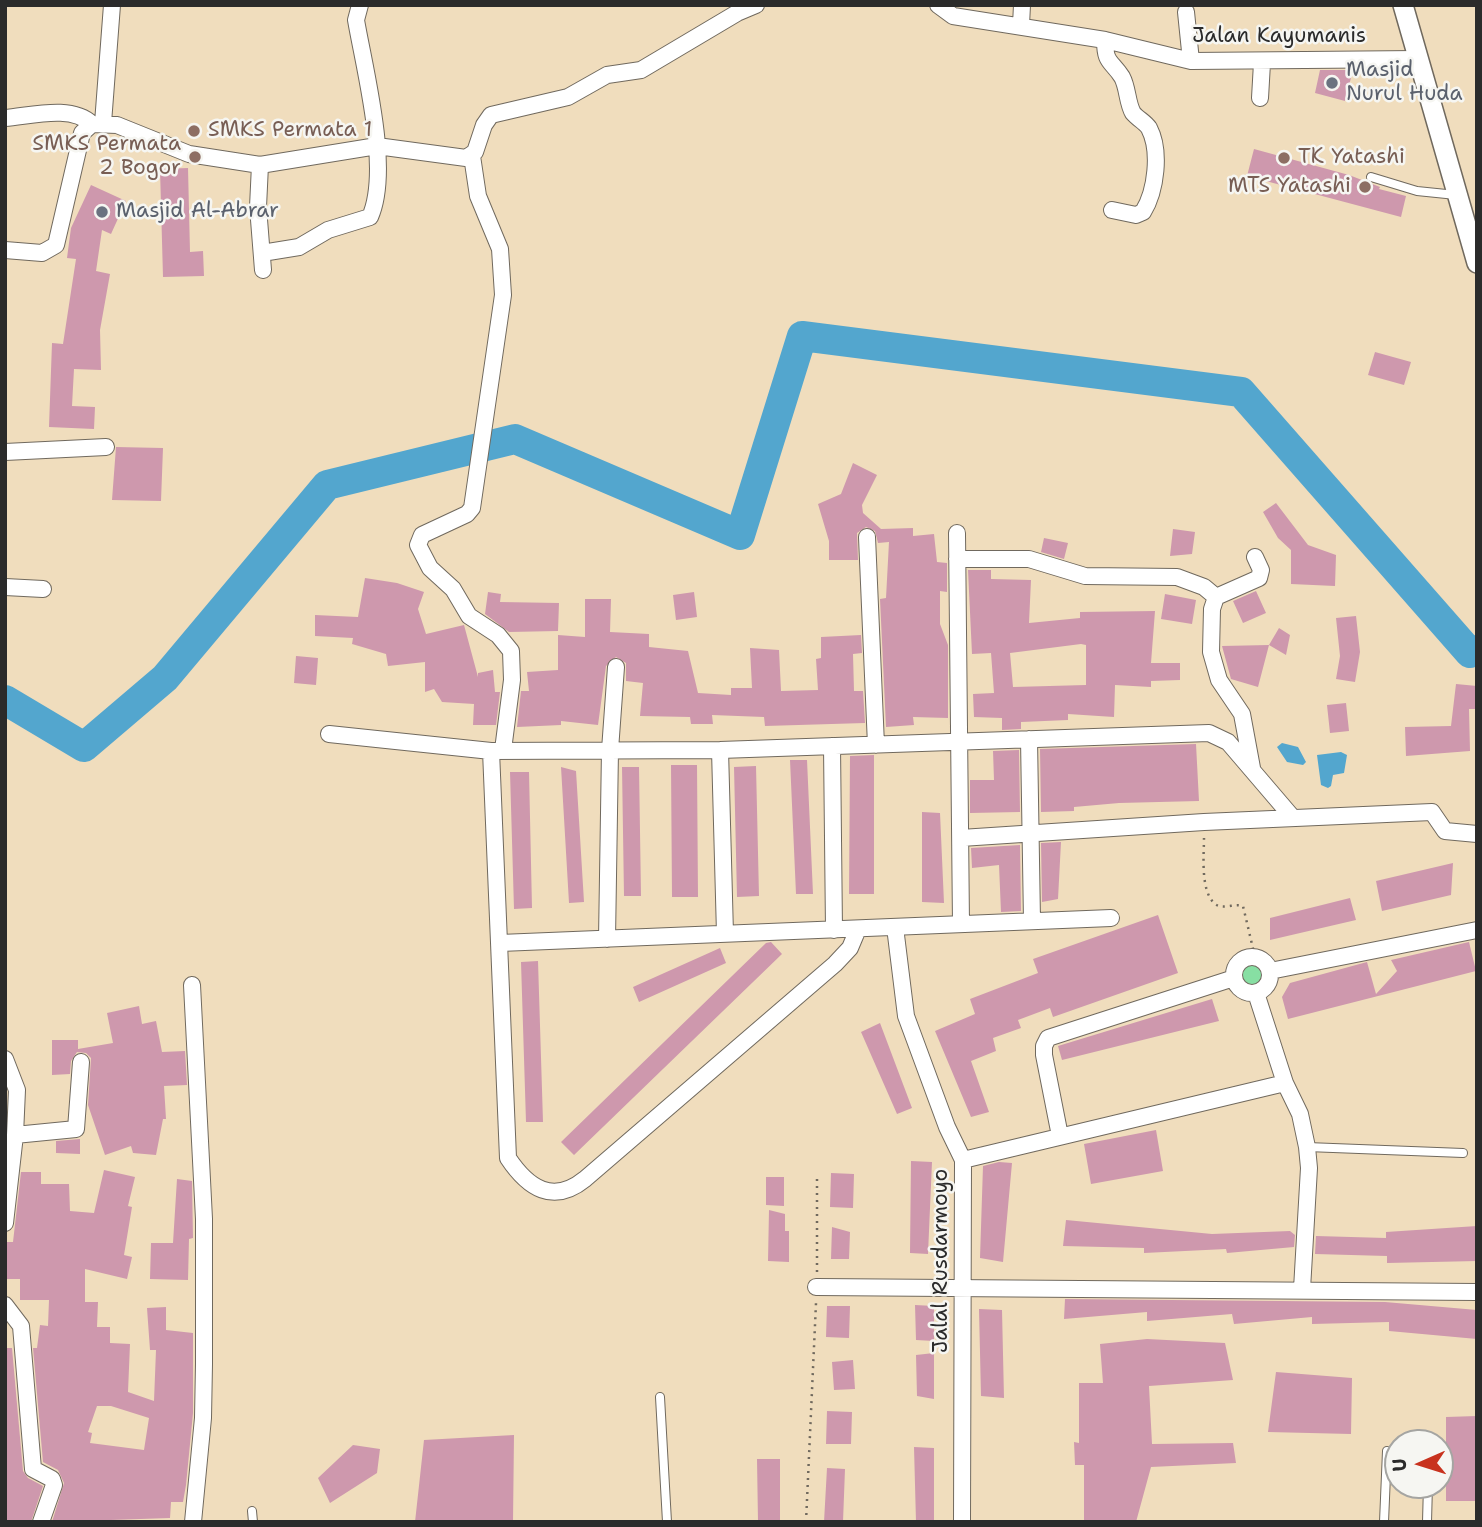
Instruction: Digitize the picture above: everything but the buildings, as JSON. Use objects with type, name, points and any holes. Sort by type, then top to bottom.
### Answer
[{"type":"street","points":[[5,250],[42,253],[56,245],[82,133],[97,123],[112,5]]},
{"type":"street","points":[[262,253],[299,247],[328,230],[370,217],[377,202],[377,146],[356,20],[360,5]]},
{"type":"street","points":[[756,5],[737,13],[641,70],[607,75],[568,97],[491,116],[471,156],[478,196],[500,249],[503,267],[502,318],[470,512],[422,535],[418,545],[430,568],[453,589],[469,616],[498,635],[510,651],[512,672],[497,750],[500,943],[508,1158],[521,1177],[538,1188],[558,1194],[572,1189],[835,964],[850,947],[858,929]]},
{"type":"street","name":"Jalan Kayumanis","points":[[938,5],[953,16],[1021,24],[1105,40],[1191,61],[1418,60]]},
{"type":"street","points":[[1021,5],[1021,24]]},
{"type":"street","points":[[1403,5],[1477,263]]},
{"type":"street","points":[[1186,12],[1191,61]]},
{"type":"street","points":[[1105,40],[1106,60],[1123,78],[1132,111],[1147,125],[1152,136],[1155,163],[1152,193],[1143,212],[1136,215],[1112,210]]},
{"type":"street","points":[[1260,98],[1262,62]]},
{"type":"street","points":[[5,118],[66,113],[97,123],[117,125],[178,151],[260,165],[377,146],[458,158],[471,156]]},
{"type":"street","points":[[260,165],[258,207],[263,270]]},
{"type":"street","points":[[5,452],[106,447]]},
{"type":"street","points":[[957,533],[961,924]]},
{"type":"street","points":[[867,537],[876,745]]},
{"type":"street","points":[[1252,768],[1242,714],[1219,680],[1211,652],[1212,609],[1216,597],[1259,578],[1261,570],[1255,557]]},
{"type":"street","points":[[957,559],[1029,559],[1085,576],[1177,577],[1197,583],[1216,597]]},
{"type":"street","points":[[5,587],[43,589]]},
{"type":"street","points":[[607,939],[610,750],[616,667]]},
{"type":"street","points":[[329,734],[497,750],[720,750],[1209,733],[1228,742],[1293,818]]},
{"type":"street","points":[[1030,739],[1032,921]]},
{"type":"street","points":[[832,746],[834,930]]},
{"type":"street","points":[[720,750],[725,934]]},
{"type":"street","points":[[961,838],[1204,822],[1432,812],[1445,831],[1477,834]]},
{"type":"street","points":[[500,943],[1111,918]]},
{"type":"street","name":"Jalal Rusdarmoyo","points":[[895,927],[904,1005],[918,1052],[963,1160],[962,1522]]},
{"type":"street","points":[[1270,971],[1477,930]]},
{"type":"street","points":[[1255,957],[1262,960],[1270,971],[1268,985],[1256,993],[1240,989],[1234,978],[1238,964],[1245,958],[1255,957]]},
{"type":"street","points":[[1060,1136],[1044,1055],[1048,1038],[1234,978]]},
{"type":"street","points":[[192,985],[204,1219],[203,1418],[193,1522]]},
{"type":"street","points":[[1256,993],[1285,1083],[1300,1114],[1307,1147],[1309,1168],[1302,1289]]},
{"type":"street","points":[[5,1059],[17,1090],[5,1223]]},
{"type":"street","points":[[15,1135],[76,1129],[81,1062]]},
{"type":"street","points":[[963,1160],[1285,1083]]},
{"type":"street","points":[[816,1287],[1477,1292]]},
{"type":"street","points":[[5,1305],[21,1326],[33,1469],[52,1479],[54,1485],[41,1522]]},
{"type":"lane","points":[[1371,177],[1417,191],[1457,195]]},
{"type":"lane","points":[[1307,1147],[1463,1153]]},
{"type":"lane","points":[[660,1397],[667,1522]]},
{"type":"lane","points":[[1384,1522],[1385,1499]]},
{"type":"lane","points":[[1427,1522],[1428,1499]]},
{"type":"lane","points":[[252,1511],[253,1522]]},
{"type":"path","points":[[1204,822],[1208,889],[1215,904],[1242,906],[1255,957]]},
{"type":"path","points":[[806,1522],[816,1287],[817,1174]]},
{"type":"green space","points":[[1252,961],[1261,965],[1265,974],[1261,983],[1252,987],[1243,983],[1239,974],[1243,965]]},
{"type":"water","points":[[1282,743],[1298,747],[1306,762],[1303,765],[1287,762],[1277,747]]},
{"type":"water","points":[[1341,752],[1347,755],[1344,773],[1333,775],[1328,788],[1321,785],[1317,755]]},
{"type":"waterway","points":[[5,700],[84,747],[165,678],[327,485],[515,439],[740,535],[802,336],[1241,392],[1470,653],[1477,650]]},
{"type":"place","name":"Masjid Nurul Huda","points":[[1332,83]]},
{"type":"place","name":"SMKS Permata 1","points":[[194,131]]},
{"type":"place","name":"SMKS Permata 2 Bogor","points":[[195,157]]},
{"type":"place","name":"TK Yatashi","points":[[1284,158]]},
{"type":"place","name":"MTS Yatashi","points":[[1365,187]]},
{"type":"place","name":"Masjid Al-Abrar","points":[[102,212]]}]
